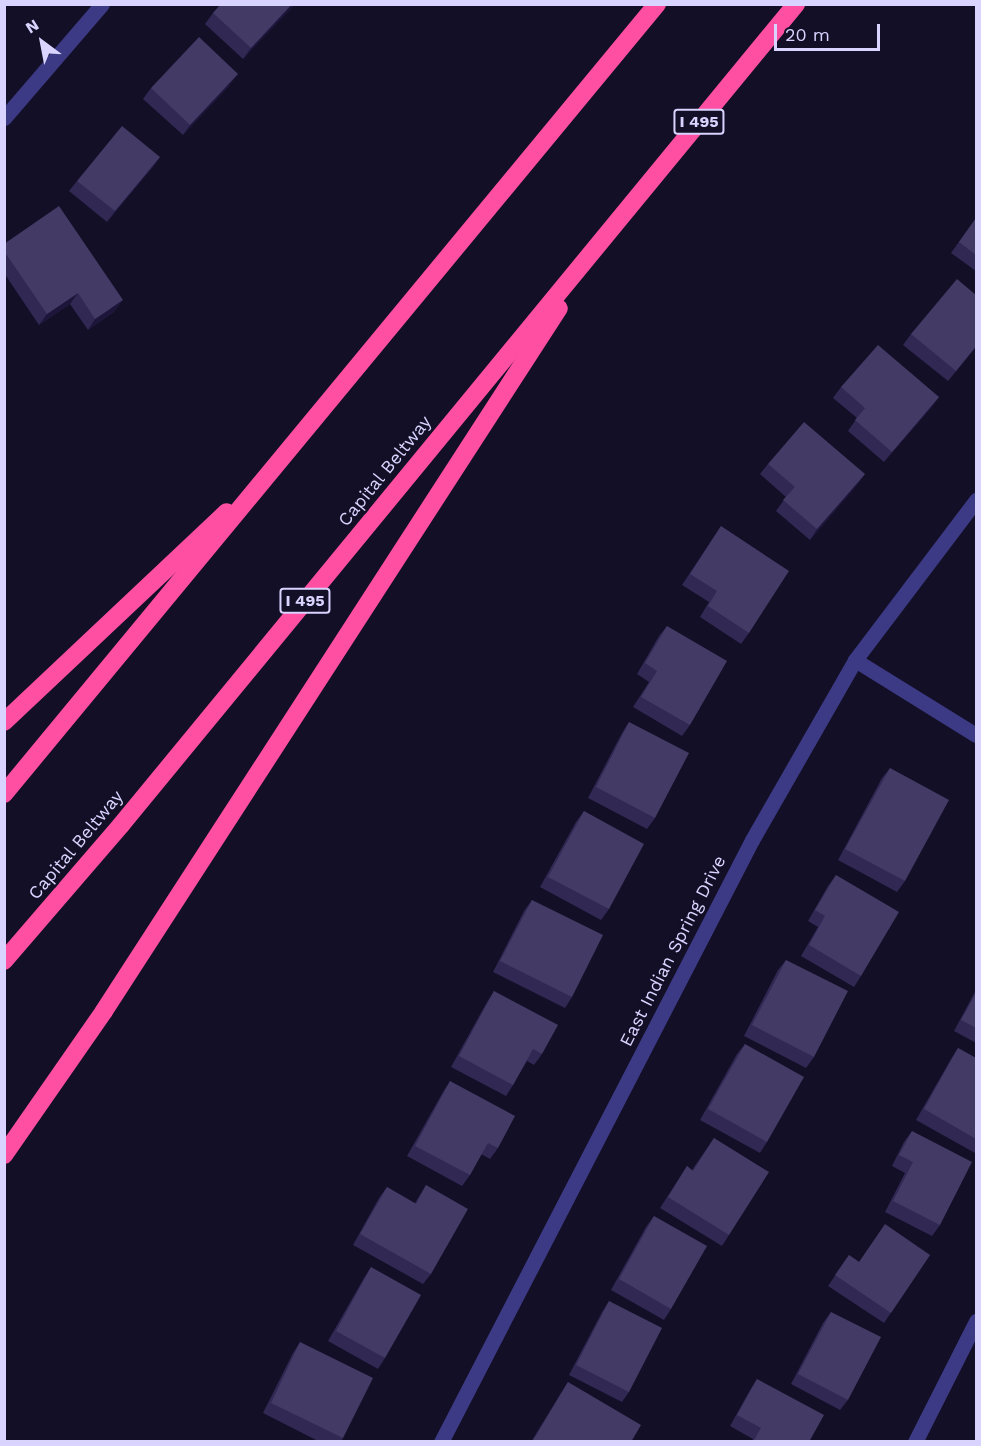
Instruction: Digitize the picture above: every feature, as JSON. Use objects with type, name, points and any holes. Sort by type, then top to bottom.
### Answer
[{"type":"highway","points":[[4,794],[657,4]]},
{"type":"highway","name":"Capital Beltway","points":[[4,961],[796,4]]},
{"type":"highway","points":[[4,1155],[46,1098],[366,610],[602,240]]},
{"type":"highway","points":[[4,722],[287,454]]},
{"type":"street","points":[[4,118],[102,4]]},
{"type":"street","name":"East Indian Spring Drive","points":[[441,1442],[752,840],[855,660],[976,500]]},
{"type":"street","points":[[855,660],[976,735]]},
{"type":"street","points":[[915,1442],[976,1321]]},
{"type":"building","points":[[221,4],[292,4],[251,48],[213,13]]},
{"type":"building","points":[[199,37],[238,74],[190,125],[151,88]]},
{"type":"building","points":[[122,126],[160,157],[115,211],[77,181]]},
{"type":"building","points":[[59,206],[123,300],[95,319],[78,293],[47,314],[4,251],[4,244]]},
{"type":"building","points":[[976,218],[976,255],[959,242]]},
{"type":"building","points":[[957,279],[976,295],[976,346],[956,371],[911,334]]},
{"type":"building","points":[[878,345],[939,397],[892,452],[855,420],[865,408],[841,387]]},
{"type":"building","points":[[804,422],[865,474],[817,529],[783,500],[795,487],[768,464]]},
{"type":"building","points":[[721,526],[789,571],[749,633],[708,606],[717,591],[690,574]]},
{"type":"building","points":[[667,626],[727,661],[690,725],[641,697],[657,671],[645,663]]},
{"type":"building","points":[[629,722],[689,753],[655,818],[596,787]]},
{"type":"building","points":[[890,768],[949,800],[905,881],[845,849]]},
{"type":"building","points":[[584,811],[644,844],[609,909],[548,877]]},
{"type":"building","points":[[836,875],[899,912],[861,976],[809,945],[825,916],[815,910]]},
{"type":"building","points":[[532,900],[603,935],[572,997],[500,961]]},
{"type":"building","points":[[786,960],[848,991],[814,1057],[752,1025]]},
{"type":"building","points":[[494,991],[558,1025],[542,1054],[533,1049],[513,1085],[459,1056]]},
{"type":"building","points":[[976,993],[976,1028],[961,1020]]},
{"type":"building","points":[[745,1044],[804,1077],[767,1142],[708,1109]]},
{"type":"building","points":[[958,1048],[976,1058],[976,1139],[924,1109]]},
{"type":"building","points":[[450,1081],[515,1116],[498,1148],[488,1143],[470,1175],[415,1146]]},
{"type":"building","points":[[912,1131],[972,1162],[940,1225],[893,1201],[913,1162],[899,1155]]},
{"type":"building","points":[[714,1138],[769,1172],[729,1235],[668,1197],[687,1166],[693,1171]]},
{"type":"building","points":[[426,1185],[468,1209],[431,1274],[360,1234],[387,1187],[416,1204]]},
{"type":"building","points":[[654,1216],[707,1246],[671,1309],[619,1279]]},
{"type":"building","points":[[885,1224],[930,1255],[891,1313],[835,1275],[849,1255],[859,1262]]},
{"type":"building","points":[[371,1267],[421,1295],[385,1358],[336,1331]]},
{"type":"building","points":[[609,1301],[662,1328],[629,1392],[576,1365]]},
{"type":"building","points":[[831,1312],[881,1337],[848,1400],[798,1374]]},
{"type":"building","points":[[300,1342],[373,1378],[343,1438],[271,1403]]},
{"type":"building","points":[[757,1379],[824,1415],[809,1442],[753,1442],[761,1428],[737,1415]]},
{"type":"building","points":[[568,1382],[641,1425],[631,1442],[532,1442]]}]
